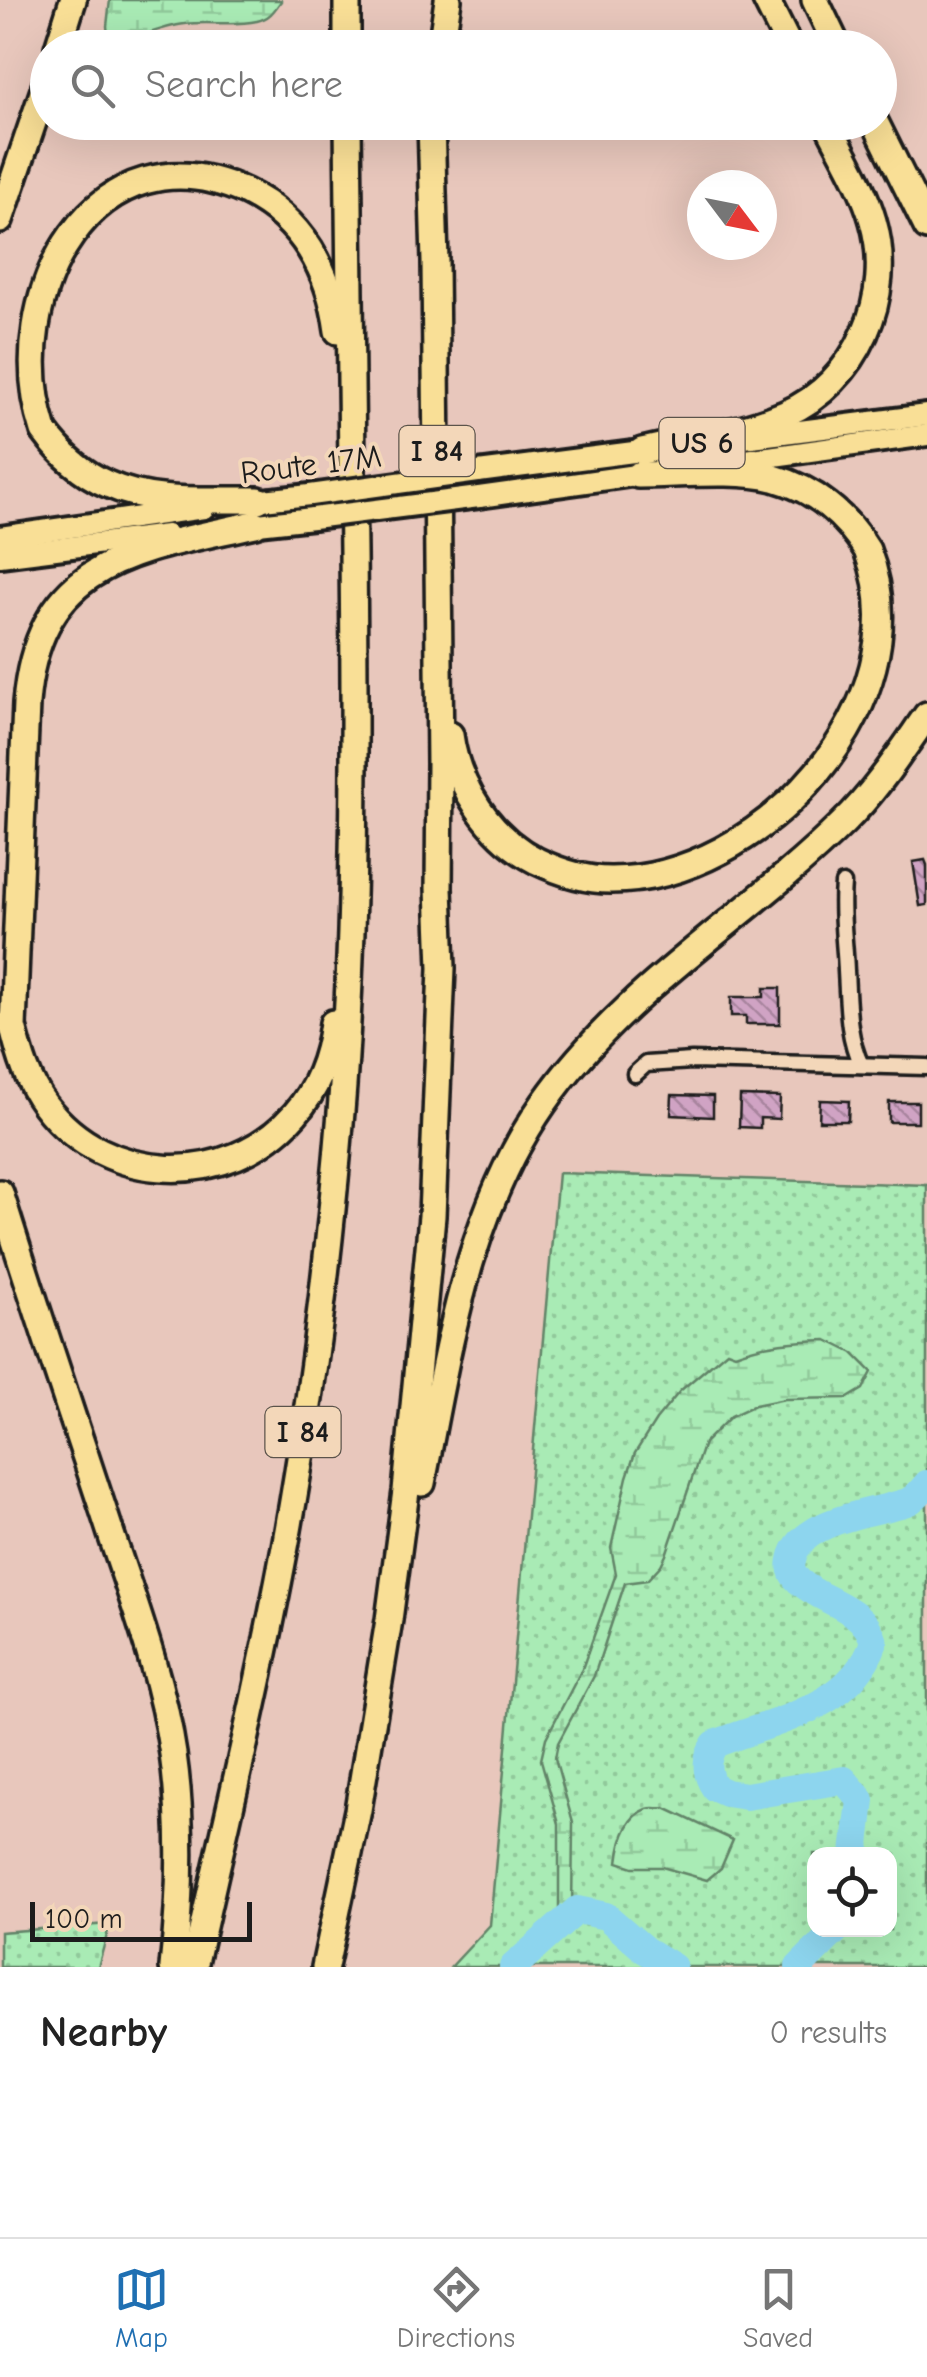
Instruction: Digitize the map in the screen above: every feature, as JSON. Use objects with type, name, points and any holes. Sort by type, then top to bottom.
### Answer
[{"type":"highway","points":[[64,30],[74,0]]},
{"type":"highway","points":[[347,0],[348,30]]},
{"type":"highway","points":[[432,0],[433,30]]},
{"type":"highway","points":[[444,30],[448,0]]},
{"type":"highway","points":[[766,0],[781,30]]},
{"type":"highway","points":[[814,0],[829,30]]},
{"type":"highway","points":[[0,220],[30,131]]},
{"type":"highway","name":"I 84","points":[[194,1967],[285,1544],[307,1413],[341,1110],[352,889],[354,631],[348,140]]},
{"type":"highway","name":"I 84","points":[[325,1967],[358,1810],[383,1659],[406,1491],[432,1216],[442,968],[431,140]]},
{"type":"highway","points":[[640,463],[803,405],[837,376],[864,336],[878,291],[878,243],[863,196],[836,140]]},
{"type":"highway","points":[[884,140],[927,227]]},
{"type":"highway","points":[[256,512],[156,498],[108,484],[68,458],[37,421],[19,378],[15,354],[18,306],[36,258],[66,218],[86,203],[134,181],[189,176],[213,180],[258,198],[296,229],[321,266],[330,290],[352,445]]},
{"type":"highway","points":[[438,640],[452,743],[470,794],[484,817],[512,845],[550,868],[611,880],[668,872],[750,838],[788,811],[842,756],[873,708],[882,684],[889,658],[889,608],[874,562],[848,522],[831,506],[792,484],[752,474],[640,463]]},
{"type":"highway","points":[[256,512],[138,551],[92,574],[57,608],[34,654],[26,704],[12,1027],[38,1095],[66,1127],[90,1146],[141,1166],[192,1169],[218,1164],[258,1145],[297,1112],[324,1063],[352,889]]},
{"type":"highway","points":[[383,1659],[464,1278],[482,1221],[523,1137],[560,1081],[603,1032],[843,823],[880,782],[927,715]]},
{"type":"highway","points":[[0,1193],[153,1663],[166,1714],[178,1799],[180,1858],[172,1967]]},
{"type":"main road","name":"Route 17M","points":[[0,537],[256,512],[312,518],[479,497],[640,463],[927,414]]},
{"type":"main road","name":"Route 17M","points":[[0,556],[256,512],[310,494],[478,472],[640,463],[927,435]]},
{"type":"street","points":[[843,884],[848,1018],[852,1046],[861,1065]]},
{"type":"street","points":[[634,1074],[646,1064],[692,1060],[927,1067]]},
{"type":"green space","points":[[110,0],[281,0],[274,11],[257,21],[194,23],[161,30],[107,30]]},
{"type":"green space","points":[[558,1173],[927,1185],[927,1967],[451,1967],[490,1925]]},
{"type":"green space","points":[[827,1340],[853,1353],[872,1372],[863,1389],[848,1398],[785,1399],[755,1405],[731,1416],[704,1443],[661,1565],[647,1580],[625,1583],[594,1676],[558,1743],[555,1758],[573,1823],[572,1913],[559,1926],[559,1824],[541,1760],[546,1738],[582,1669],[616,1574],[611,1548],[635,1453],[680,1391],[727,1351],[735,1354],[781,1343]]},
{"type":"green space","points":[[665,1808],[733,1840],[721,1868],[707,1880],[662,1867],[633,1867],[618,1862],[623,1839],[634,1818],[647,1809]]},
{"type":"green space","points":[[110,1924],[98,1967],[0,1967],[0,1932]]},
{"type":"building","points":[[925,860],[927,905],[920,906],[913,862]]},
{"type":"building","points":[[764,988],[780,988],[780,1024],[746,1024],[746,1016],[731,1016],[731,997],[764,997]]},
{"type":"building","points":[[672,1095],[713,1096],[713,1117],[671,1115]]},
{"type":"building","points":[[740,1096],[780,1097],[779,1119],[760,1118],[760,1128],[739,1127]]},
{"type":"building","points":[[820,1100],[849,1101],[848,1121],[819,1121]]},
{"type":"building","points":[[889,1102],[918,1102],[918,1122],[889,1122]]},
{"type":"waterway","points":[[856,1847],[861,1800],[844,1780],[746,1796],[715,1788],[709,1777],[708,1760],[715,1744],[808,1710],[829,1698],[863,1665],[874,1642],[869,1630],[852,1613],[795,1576],[791,1563],[797,1548],[818,1529],[909,1501],[927,1484]]},
{"type":"waterway","points":[[513,1967],[577,1910],[606,1916],[645,1950],[673,1967]]},
{"type":"waterway","points":[[799,1967],[829,1937]]}]
